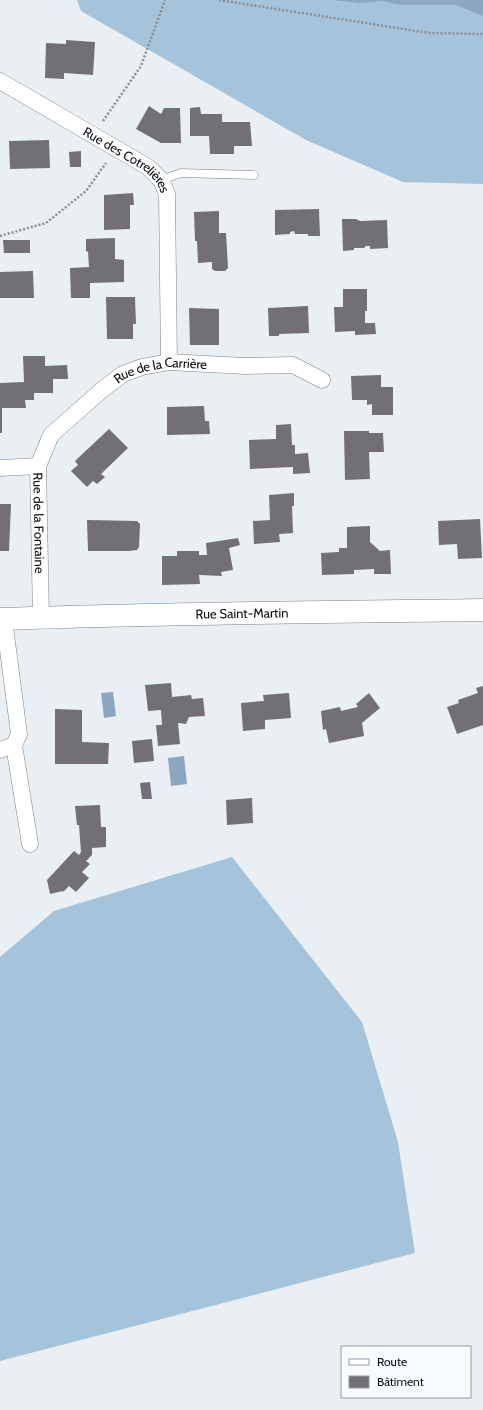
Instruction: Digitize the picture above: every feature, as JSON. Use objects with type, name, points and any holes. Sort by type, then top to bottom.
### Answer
[{"type":"main road","name":"Rue Saint-Martin","points":[[2,619],[41,617],[483,610]]},
{"type":"street","name":"Rue des Cotrelières","points":[[0,82],[117,148],[148,167],[161,180],[166,194],[169,362]]},
{"type":"street","name":"Rue de la Carrière","points":[[38,466],[51,435],[103,389],[123,374],[142,367],[169,362],[245,366],[293,365],[322,380]]},
{"type":"street","name":"Rue de la Fontaine","points":[[0,468],[38,466],[41,617]]},
{"type":"street","points":[[2,619],[19,734],[7,747],[30,844]]},
{"type":"lane","points":[[161,180],[181,173],[254,175]]},
{"type":"path","points":[[93,135],[141,66],[165,0]]},
{"type":"path","points":[[219,0],[429,33],[483,34]]},
{"type":"path","points":[[0,236],[46,223],[86,192],[117,148]]},
{"type":"shaded area","points":[[77,0],[483,0],[483,184],[403,182],[306,140],[81,11]]},
{"type":"shaded area","points":[[332,0],[483,0],[483,16],[456,5],[402,5],[381,1],[360,3]]},
{"type":"shaded area","points":[[113,692],[116,716],[104,718],[101,693]]},
{"type":"shaded area","points":[[184,756],[187,784],[171,786],[168,758]]},
{"type":"shaded area","points":[[232,857],[362,1022],[398,1142],[415,1253],[0,1361],[0,957],[54,911]]},
{"type":"building","points":[[66,40],[95,42],[93,75],[64,73],[64,79],[45,78],[46,43],[66,44]]},
{"type":"building","points":[[149,106],[161,114],[164,108],[180,108],[181,143],[161,143],[136,129]]},
{"type":"building","points":[[200,107],[201,114],[222,114],[222,122],[250,122],[252,146],[234,146],[234,154],[210,154],[209,136],[190,136],[190,108]]},
{"type":"building","points":[[49,140],[50,168],[10,169],[9,141]]},
{"type":"building","points":[[81,151],[81,167],[70,167],[69,152]]},
{"type":"building","points":[[133,193],[134,205],[130,205],[130,229],[104,230],[104,195]]},
{"type":"building","points":[[319,209],[320,236],[295,234],[294,231],[290,232],[290,234],[275,235],[275,210]]},
{"type":"building","points":[[219,211],[219,233],[226,233],[228,268],[225,271],[215,271],[212,269],[212,262],[198,263],[197,241],[195,241],[194,212]]},
{"type":"building","points":[[342,219],[356,219],[360,221],[387,220],[388,248],[370,249],[370,246],[366,246],[364,248],[354,248],[354,250],[343,251]]},
{"type":"building","points":[[115,238],[115,259],[124,260],[124,282],[90,283],[90,298],[71,298],[70,268],[89,267],[88,252],[86,251],[86,239]]},
{"type":"building","points":[[3,240],[30,240],[30,253],[4,253]]},
{"type":"building","points":[[33,271],[34,298],[0,298],[0,272]]},
{"type":"building","points":[[343,289],[367,289],[367,311],[365,311],[365,323],[375,323],[376,334],[355,335],[355,331],[335,332],[334,307],[343,307]]},
{"type":"building","points":[[106,297],[135,297],[136,324],[133,324],[133,339],[107,339]]},
{"type":"building","points":[[308,306],[309,333],[279,334],[279,336],[269,336],[268,308]]},
{"type":"building","points":[[189,308],[219,309],[219,345],[190,345]]},
{"type":"building","points":[[23,356],[45,356],[45,366],[67,365],[68,379],[53,379],[53,393],[34,393],[34,400],[25,400],[26,408],[2,408],[2,433],[0,433],[0,383],[24,382]]},
{"type":"building","points":[[381,375],[381,387],[393,387],[393,415],[372,415],[372,404],[367,405],[367,400],[352,400],[351,376]]},
{"type":"building","points":[[204,406],[205,421],[209,421],[210,434],[167,435],[167,407]]},
{"type":"building","points":[[291,424],[292,445],[295,445],[295,454],[308,453],[310,473],[293,474],[293,467],[250,469],[249,440],[276,439],[276,425]]},
{"type":"building","points":[[109,429],[128,448],[101,474],[105,477],[97,484],[93,481],[87,487],[71,471],[78,465],[75,461]]},
{"type":"building","points":[[344,431],[369,431],[369,433],[383,433],[384,452],[369,452],[370,479],[345,480]]},
{"type":"building","points":[[294,493],[294,506],[292,506],[293,533],[279,534],[280,542],[254,544],[253,521],[270,520],[269,495]]},
{"type":"building","points":[[0,504],[11,504],[9,551],[0,551]]},
{"type":"building","points":[[480,519],[482,558],[458,559],[457,544],[439,545],[438,521]]},
{"type":"building","points":[[87,520],[137,521],[140,524],[139,547],[137,550],[129,551],[88,551]]},
{"type":"building","points":[[370,526],[370,542],[380,551],[390,550],[391,574],[374,574],[374,569],[354,570],[354,574],[322,575],[321,553],[339,552],[339,548],[347,548],[347,527]]},
{"type":"building","points":[[238,538],[240,545],[229,548],[233,570],[221,572],[222,576],[199,575],[200,584],[162,585],[162,556],[177,556],[177,551],[199,551],[199,555],[207,555],[206,543]]},
{"type":"building","points":[[171,683],[172,697],[191,695],[192,699],[203,698],[205,716],[189,717],[186,724],[178,723],[180,744],[158,746],[156,725],[162,725],[161,710],[148,711],[145,685]]},
{"type":"building","points":[[483,686],[483,725],[457,734],[447,707],[459,703],[458,700],[478,693],[476,688]]},
{"type":"building","points":[[289,693],[291,718],[265,720],[265,729],[243,731],[241,703],[264,701],[263,695]]},
{"type":"building","points":[[369,693],[380,708],[362,723],[364,736],[329,743],[326,729],[323,730],[321,711],[340,707],[341,711],[358,707],[356,704]]},
{"type":"building","points":[[55,709],[82,710],[82,742],[109,743],[108,764],[55,764]]},
{"type":"building","points":[[152,739],[154,761],[134,763],[132,741]]},
{"type":"building","points":[[150,782],[152,799],[142,799],[140,783]]},
{"type":"building","points":[[252,798],[253,823],[227,825],[226,800]]},
{"type":"building","points":[[100,805],[101,827],[106,827],[106,847],[92,848],[92,855],[86,861],[90,864],[82,872],[89,878],[76,892],[69,886],[63,892],[50,894],[47,880],[74,851],[79,855],[81,852],[79,825],[77,825],[75,806]]}]
